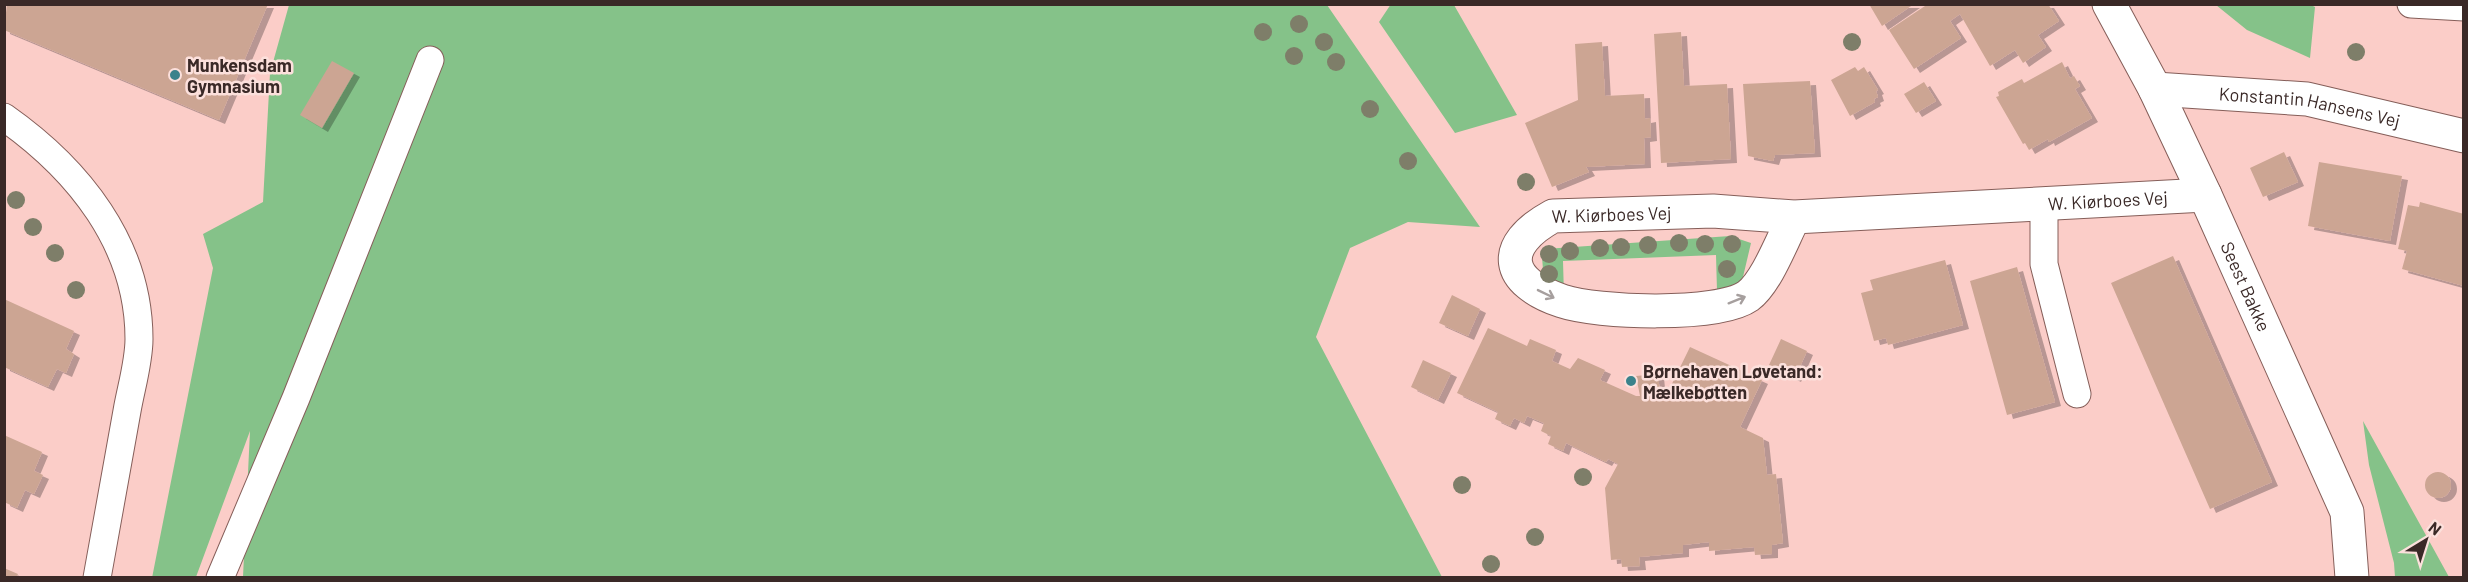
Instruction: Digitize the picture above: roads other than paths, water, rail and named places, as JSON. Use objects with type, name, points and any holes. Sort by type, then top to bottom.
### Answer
[{"type":"street","name":"Seest Bakke","points":[[2109,4],[2155,89],[2205,195],[2347,512],[2352,578]]},
{"type":"street","name":"Konstantin Hansens Vej","points":[[2155,89],[2307,99],[2463,136]]},
{"type":"street","name":"W. Kiørboes Vej","points":[[1794,217],[1774,258],[1748,296],[1720,307],[1642,312],[1564,302],[1540,292],[1523,278],[1516,266],[1515,250],[1531,227],[1553,216],[1713,211],[1794,217],[2205,195]]},
{"type":"lane","points":[[2411,4],[2463,7]]},
{"type":"lane","points":[[220,578],[296,398],[430,60]]},
{"type":"lane","points":[[4,117],[26,132],[63,167],[95,203],[120,245],[135,292],[139,340],[97,578]]},
{"type":"lane","points":[[2044,204],[2044,264],[2077,394]]},
{"type":"place","name":"Munkensdam Gymnasium","points":[[175,75]]},
{"type":"place","name":"Børnehaven Løvetand: Mælkebøtten","points":[[1631,381]]}]
